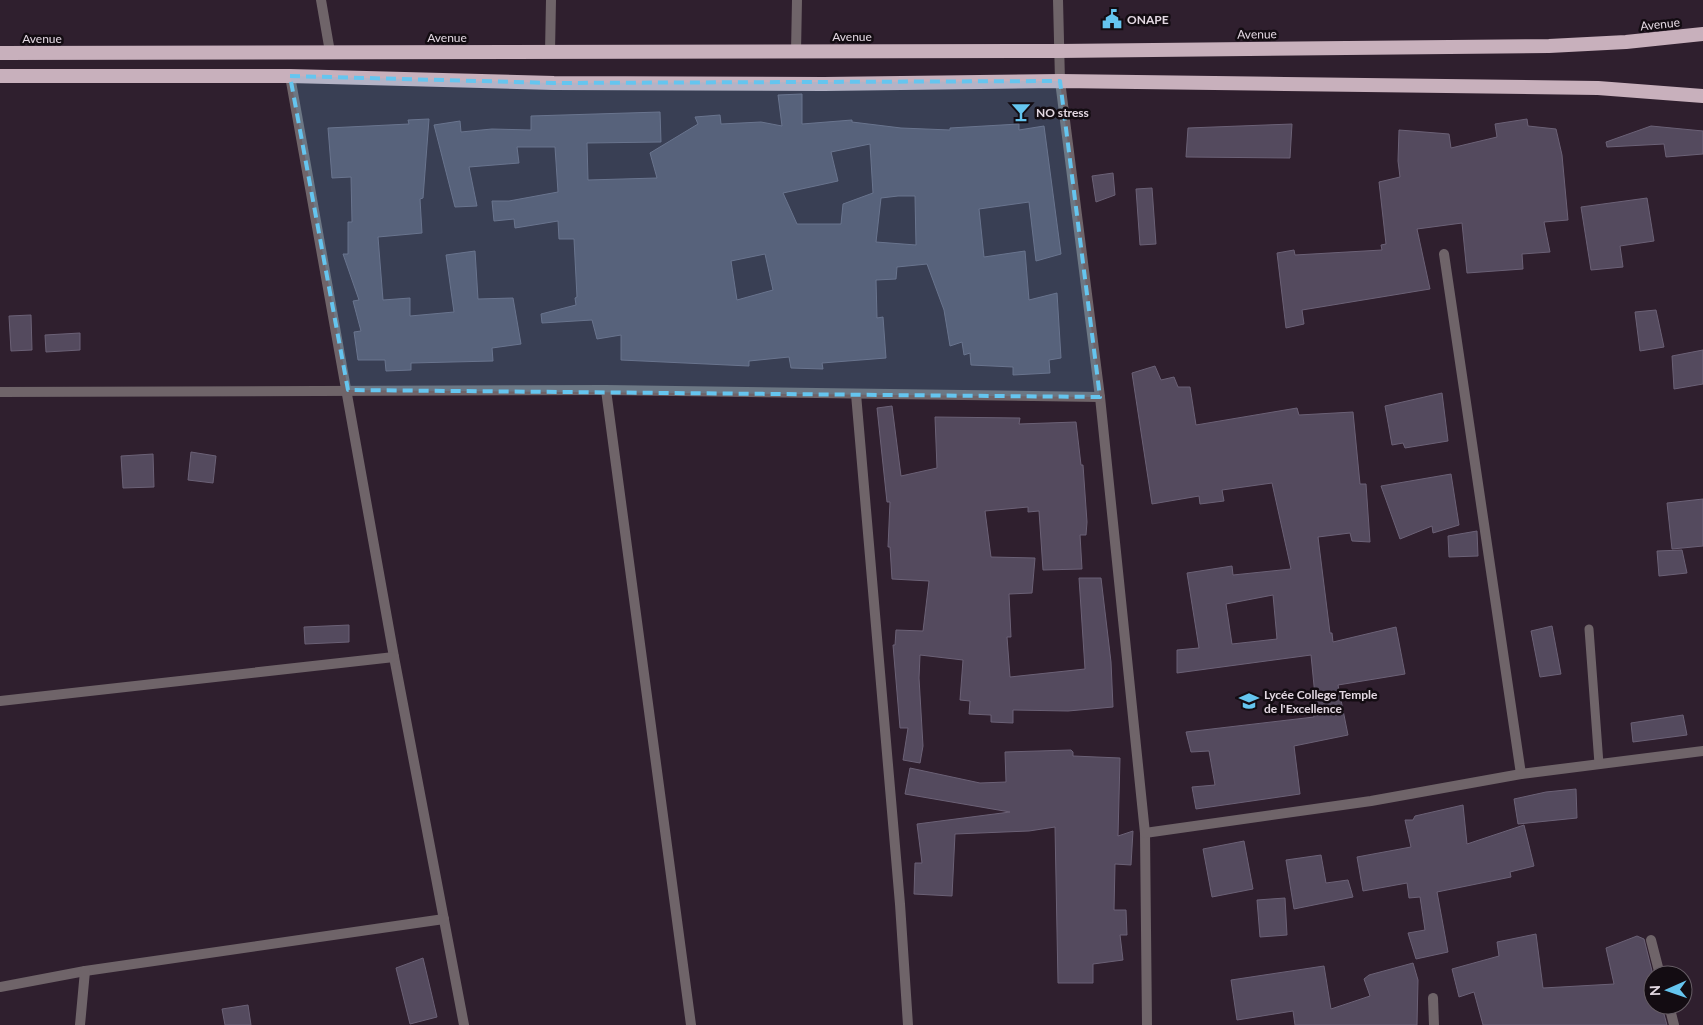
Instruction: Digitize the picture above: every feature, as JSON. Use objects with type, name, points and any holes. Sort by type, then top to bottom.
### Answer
[{"type":"highway","name":"Avenue","points":[[0,53],[1058,51],[1549,46],[1634,41],[1703,34]]},
{"type":"highway","points":[[0,76],[290,76],[554,83],[824,84],[1060,81],[1589,88],[1703,96]]},
{"type":"street","points":[[322,0],[330,52]]},
{"type":"street","points":[[550,52],[551,0]]},
{"type":"street","points":[[796,52],[797,0]]},
{"type":"street","points":[[1058,0],[1060,81],[1100,396],[1145,833],[1147,1025]]},
{"type":"street","points":[[290,76],[348,390],[394,657],[464,1025]]},
{"type":"street","points":[[1444,254],[1521,774]]},
{"type":"street","points":[[0,392],[606,390],[1100,396]]},
{"type":"street","points":[[606,390],[691,1025]]},
{"type":"street","points":[[856,394],[900,904],[908,1025]]},
{"type":"street","points":[[0,701],[394,657]]},
{"type":"street","points":[[1145,833],[1371,801],[1521,774],[1703,751]]},
{"type":"street","points":[[0,987],[85,972],[444,918]]},
{"type":"street","points":[[1651,940],[1657,965]]},
{"type":"street","points":[[80,1025],[85,972]]},
{"type":"street","points":[[1434,998],[1434,1025]]},
{"type":"lane","points":[[1589,629],[1599,764]]},
{"type":"highlighted area","points":[[290,76],[554,83],[1060,81],[1100,397],[348,390]]},
{"type":"building","points":[[802,94],[802,124],[852,120],[852,122],[901,128],[950,130],[950,128],[1019,124],[1019,130],[1044,126],[1061,254],[1036,261],[1029,202],[979,209],[984,257],[1025,251],[1029,300],[1057,293],[1061,358],[1049,360],[1050,373],[1013,375],[1013,367],[971,365],[970,353],[964,355],[962,342],[950,346],[944,310],[927,264],[897,267],[896,279],[876,280],[877,318],[883,317],[886,358],[822,363],[823,369],[791,368],[789,357],[749,361],[749,366],[621,360],[621,335],[597,339],[592,320],[542,323],[541,314],[576,305],[574,239],[559,239],[558,221],[515,228],[514,219],[494,221],[492,201],[509,201],[558,192],[555,147],[517,147],[519,163],[469,167],[477,206],[455,207],[434,125],[460,121],[461,132],[492,129],[531,130],[531,116],[660,112],[661,142],[587,143],[588,180],[657,178],[650,153],[698,124],[695,117],[720,115],[721,124],[761,122],[782,126],[778,95]],"holes":[[[870,144],[873,193],[843,204],[841,224],[797,224],[783,193],[838,181],[831,152]],[[915,196],[916,245],[876,242],[881,198]],[[765,254],[773,290],[737,300],[731,261]]]},
{"type":"building","points":[[429,119],[423,198],[420,199],[422,233],[378,237],[383,300],[410,298],[410,316],[454,312],[446,255],[475,251],[478,299],[513,298],[521,344],[492,348],[493,361],[411,363],[411,370],[386,371],[385,360],[358,360],[354,332],[361,331],[353,301],[359,300],[343,254],[348,254],[348,222],[352,222],[351,177],[332,178],[328,128],[409,124],[408,120]]},
{"type":"building","points":[[1527,119],[1528,126],[1556,129],[1562,155],[1568,220],[1544,222],[1550,252],[1522,254],[1523,269],[1467,273],[1462,223],[1417,229],[1430,289],[1302,310],[1304,324],[1286,328],[1277,253],[1294,250],[1295,255],[1382,250],[1381,245],[1386,244],[1379,182],[1400,177],[1398,161],[1399,130],[1449,134],[1451,148],[1497,137],[1495,124]]},
{"type":"building","points":[[1292,124],[1290,158],[1186,157],[1188,128]]},
{"type":"building","points":[[1651,126],[1703,131],[1703,154],[1666,157],[1664,144],[1607,147],[1606,142]]},
{"type":"building","points":[[1113,173],[1115,195],[1096,202],[1092,176]]},
{"type":"building","points":[[1152,188],[1156,244],[1140,245],[1136,189]]},
{"type":"building","points":[[1647,198],[1654,241],[1620,246],[1623,267],[1591,270],[1581,207]]},
{"type":"building","points":[[1656,310],[1664,347],[1640,351],[1635,312]]},
{"type":"building","points":[[31,315],[32,350],[11,351],[9,316]]},
{"type":"building","points":[[80,333],[80,350],[46,352],[45,335]]},
{"type":"building","points":[[1703,350],[1703,384],[1674,389],[1672,356]]},
{"type":"building","points":[[1155,366],[1161,380],[1174,377],[1178,387],[1190,387],[1196,425],[1297,408],[1299,415],[1353,412],[1360,484],[1366,484],[1370,542],[1352,541],[1350,533],[1318,537],[1330,633],[1332,633],[1333,642],[1396,627],[1405,674],[1338,685],[1348,735],[1294,746],[1300,794],[1196,809],[1192,787],[1215,785],[1209,751],[1191,752],[1186,732],[1314,717],[1312,706],[1316,706],[1311,655],[1177,673],[1177,650],[1199,648],[1187,573],[1232,566],[1233,575],[1291,569],[1272,483],[1222,490],[1224,501],[1200,504],[1199,496],[1152,504],[1132,373]],"holes":[[[1273,595],[1277,639],[1232,644],[1226,604]]]},
{"type":"building","points":[[1442,393],[1448,441],[1405,448],[1403,443],[1392,445],[1385,406]]},
{"type":"building","points":[[892,406],[901,476],[937,468],[935,417],[1020,418],[1019,424],[1076,422],[1081,465],[1083,465],[1087,522],[1086,535],[1080,535],[1082,569],[1043,570],[1039,511],[1028,512],[1028,507],[985,511],[991,557],[1035,558],[1032,593],[1009,594],[1011,637],[1007,637],[1010,677],[1085,669],[1079,578],[1101,578],[1111,662],[1113,707],[1068,711],[1013,710],[1013,723],[991,722],[991,715],[969,714],[970,701],[960,700],[963,660],[920,655],[919,678],[923,746],[920,763],[903,760],[908,728],[900,728],[893,645],[895,645],[896,630],[923,631],[929,581],[892,579],[890,547],[888,547],[890,502],[887,502],[877,408]]},
{"type":"building","points":[[191,452],[216,456],[213,483],[188,480]]},
{"type":"building","points":[[153,454],[154,487],[123,488],[121,456]]},
{"type":"building","points":[[1451,474],[1459,525],[1433,533],[1432,526],[1400,539],[1381,486]]},
{"type":"building","points":[[1703,499],[1703,546],[1672,549],[1667,503]]},
{"type":"building","points":[[1477,531],[1478,556],[1449,557],[1448,536]]},
{"type":"building","points":[[1682,550],[1687,573],[1659,576],[1657,551]]},
{"type":"building","points":[[349,625],[349,642],[305,644],[304,627]]},
{"type":"building","points":[[1552,626],[1561,674],[1540,677],[1531,631]]},
{"type":"building","points":[[1683,715],[1687,735],[1633,742],[1631,723]]},
{"type":"building","points":[[1071,750],[1073,756],[1120,758],[1118,836],[1133,831],[1131,865],[1115,864],[1114,910],[1126,910],[1127,935],[1120,935],[1123,960],[1093,964],[1093,983],[1058,983],[1055,827],[1029,831],[955,834],[952,896],[914,894],[915,863],[922,863],[917,824],[1010,812],[905,794],[910,768],[980,783],[1006,782],[1005,752]]},
{"type":"building","points":[[1576,789],[1577,818],[1518,824],[1514,799],[1546,792]]},
{"type":"building","points":[[1463,805],[1467,844],[1524,825],[1534,866],[1510,872],[1511,877],[1437,892],[1448,952],[1416,959],[1408,933],[1425,930],[1420,897],[1409,898],[1407,883],[1363,891],[1357,857],[1411,847],[1405,820],[1413,820],[1415,816]]},
{"type":"building","points":[[1244,841],[1253,889],[1212,897],[1203,849]]},
{"type":"building","points":[[1321,855],[1326,883],[1348,880],[1353,897],[1294,909],[1286,860]]},
{"type":"building","points":[[1285,898],[1287,935],[1260,937],[1257,900]]},
{"type":"building","points":[[1536,934],[1543,988],[1614,984],[1606,948],[1637,936],[1644,939],[1650,965],[1643,965],[1643,1015],[1664,1015],[1667,1025],[1483,1025],[1474,992],[1459,997],[1452,969],[1499,956],[1497,942]]},
{"type":"building","points":[[423,958],[437,1017],[410,1024],[396,968]]},
{"type":"building","points":[[1413,963],[1418,980],[1417,1025],[1295,1025],[1293,1011],[1237,1020],[1231,980],[1324,966],[1331,1009],[1370,996],[1364,979],[1369,975]]},
{"type":"building","points":[[248,1005],[251,1025],[225,1025],[222,1009]]},
{"type":"place","name":"ONAPE","points":[[1112,19]]},
{"type":"place","name":"NO stress","points":[[1021,112]]},
{"type":"place","name":"Lycée College Temple de l'Excellence","points":[[1249,701]]}]
